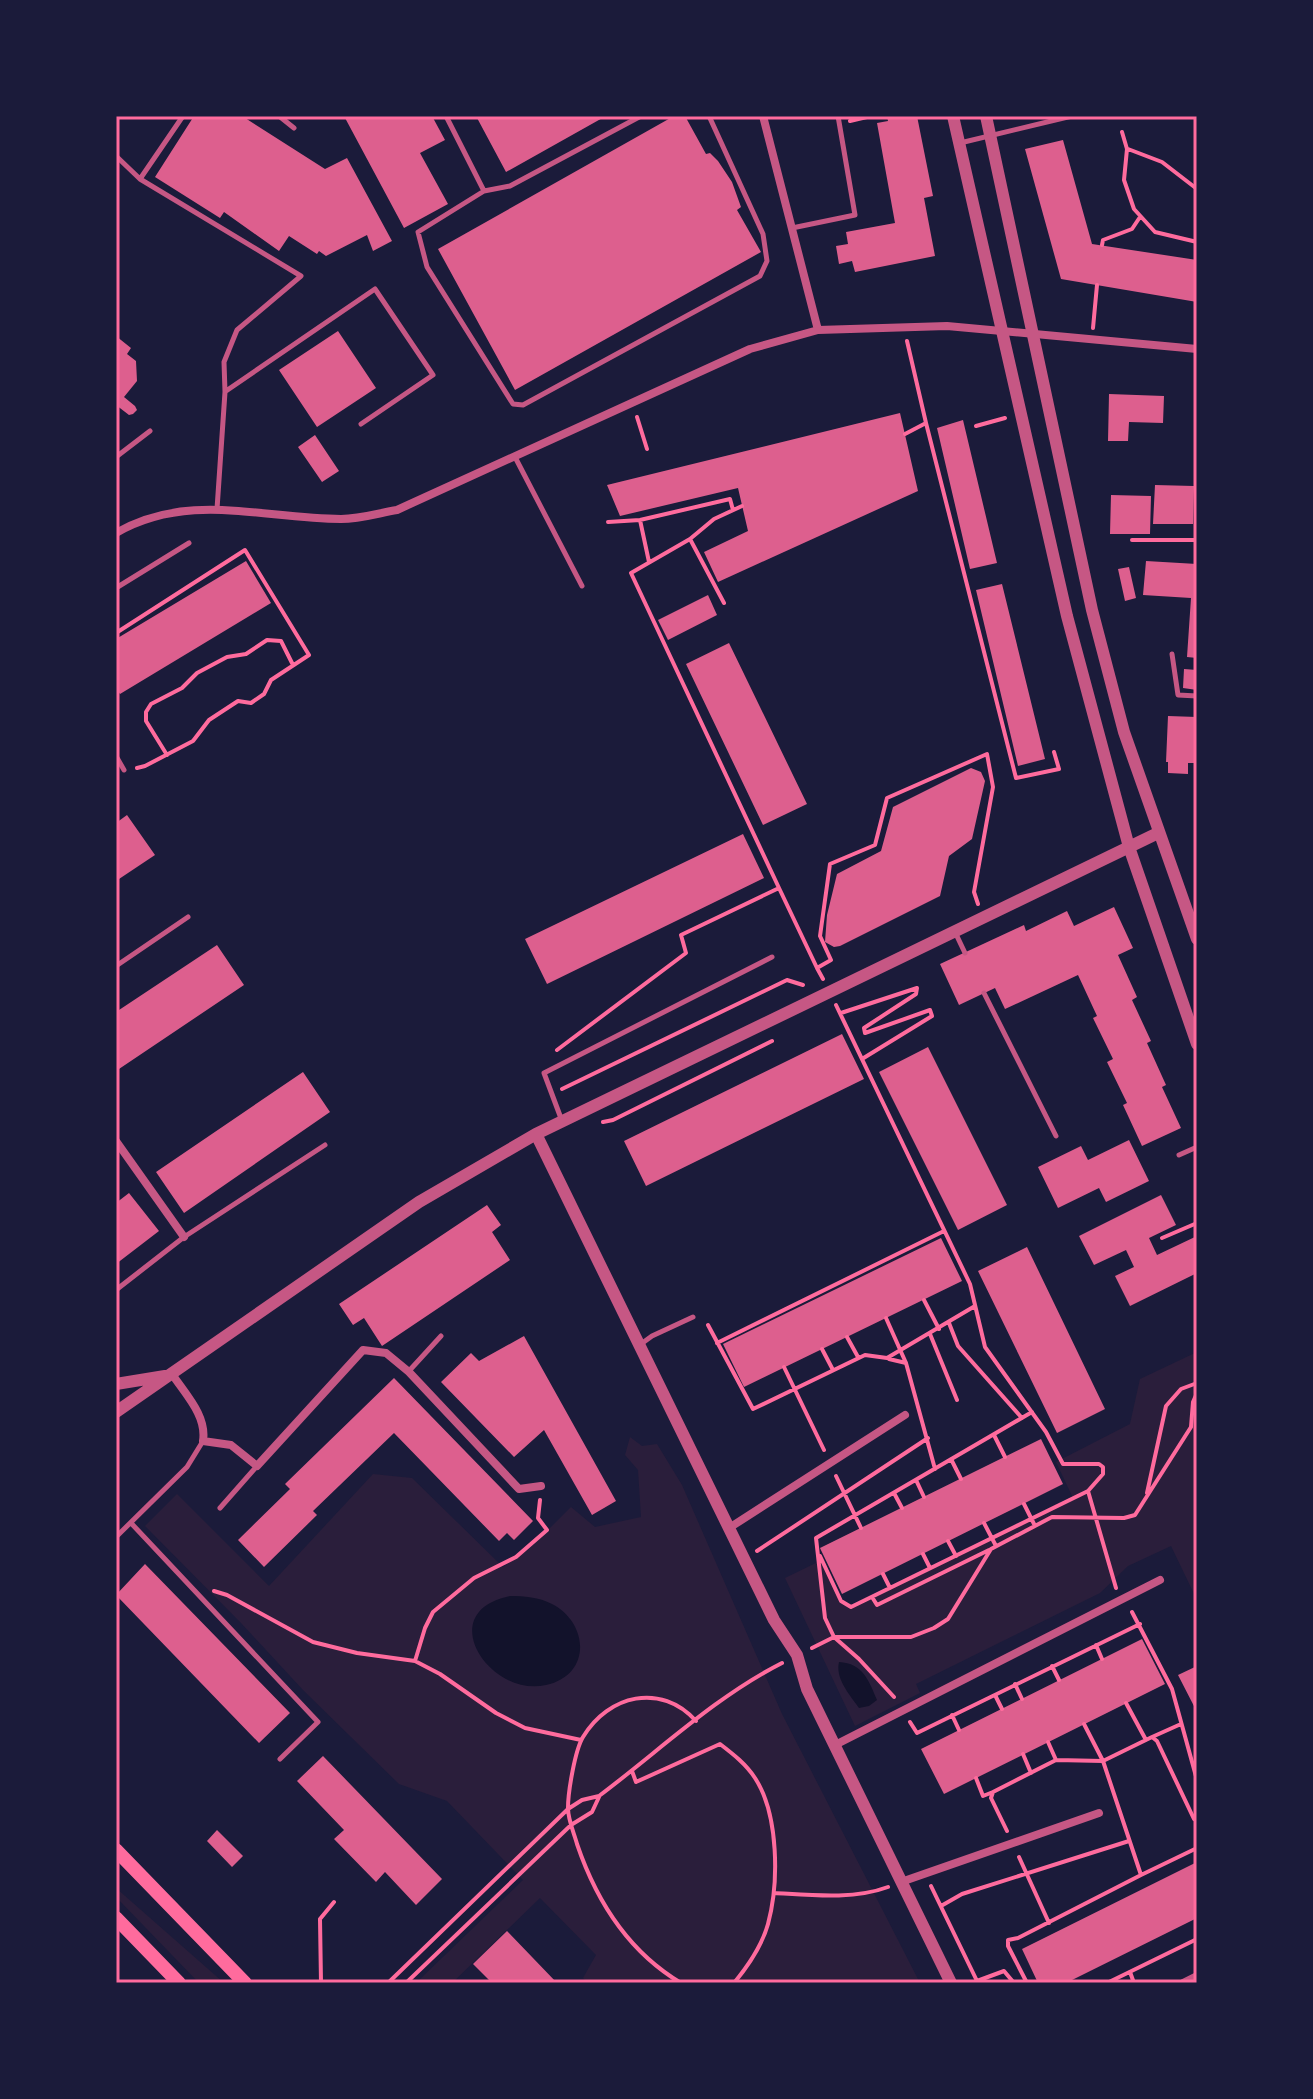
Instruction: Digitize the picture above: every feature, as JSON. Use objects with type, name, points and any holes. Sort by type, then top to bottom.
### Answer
[{"type":"main road","points":[[116,1850],[245,1983]]},
{"type":"main road","points":[[116,1918],[179,1983]]},
{"type":"street","points":[[763,116],[818,330]]},
{"type":"street","points":[[953,116],[1067,616],[1129,847],[1197,1044]]},
{"type":"street","points":[[986,116],[1092,610],[1124,732],[1197,939]]},
{"type":"street","points":[[116,533],[146,518],[182,511],[217,509],[343,519],[397,510],[750,349],[818,330],[947,326],[1197,349]]},
{"type":"street","points":[[116,1412],[419,1202],[476,1166],[536,1134],[1158,833]]},
{"type":"street","points":[[536,1134],[774,1620],[797,1655],[807,1689],[951,1983]]},
{"type":"street","points":[[116,1141],[184,1237]]},
{"type":"street","points":[[172,1374],[198,1412],[205,1429],[203,1441],[231,1445],[257,1466],[363,1350],[386,1353],[409,1372],[519,1489],[541,1486]]},
{"type":"street","points":[[116,1384],[172,1374]]},
{"type":"street","points":[[729,1528],[905,1415]]},
{"type":"street","points":[[835,1745],[1160,1580]]},
{"type":"street","points":[[901,1882],[1099,1813]]},
{"type":"street","points":[[1183,1983],[1197,1976]]},
{"type":"lane","points":[[140,179],[183,116]]},
{"type":"lane","points":[[279,116],[294,128]]},
{"type":"lane","points":[[446,116],[484,191]]},
{"type":"lane","points":[[641,116],[510,186],[484,191],[418,232],[427,267],[513,404],[523,405],[760,276],[767,261],[763,234],[709,116]]},
{"type":"lane","points":[[959,143],[1072,116]]},
{"type":"lane","points":[[792,228],[855,215],[838,119]]},
{"type":"lane","points":[[116,156],[140,179],[301,276],[237,330],[224,362],[225,392],[217,509]]},
{"type":"lane","points":[[225,392],[375,289],[433,375],[361,424]]},
{"type":"lane","points":[[116,457],[150,431]]},
{"type":"lane","points":[[515,456],[582,586]]},
{"type":"lane","points":[[116,588],[189,543]]},
{"type":"lane","points":[[1172,654],[1178,695],[1197,696]]},
{"type":"lane","points":[[116,756],[124,770]]},
{"type":"lane","points":[[116,966],[188,917]]},
{"type":"lane","points":[[954,931],[965,953]]},
{"type":"lane","points":[[563,1121],[544,1073],[772,957]]},
{"type":"lane","points":[[984,993],[1056,1136]]},
{"type":"lane","points":[[116,1290],[184,1237],[325,1145]]},
{"type":"lane","points":[[1179,1155],[1197,1147]]},
{"type":"lane","points":[[641,1345],[652,1336],[693,1317]]},
{"type":"lane","points":[[409,1372],[441,1336]]},
{"type":"lane","points":[[116,1537],[187,1467],[203,1441]]},
{"type":"lane","points":[[220,1508],[257,1466]]},
{"type":"lane","points":[[131,1523],[318,1722],[280,1759]]},
{"type":"path","points":[[838,119],[871,116]]},
{"type":"path","points":[[1122,132],[1127,149],[1124,180],[1140,217],[1155,232],[1197,242]]},
{"type":"path","points":[[1127,149],[1162,162],[1197,189]]},
{"type":"path","points":[[1102,245],[1103,240],[1132,229],[1140,217]]},
{"type":"path","points":[[1093,338],[1097,285]]},
{"type":"path","points":[[904,327],[1016,778],[1059,769],[1054,752]]},
{"type":"path","points":[[976,426],[1020,415]]},
{"type":"path","points":[[905,434],[926,423]]},
{"type":"path","points":[[641,428],[647,449]]},
{"type":"path","points":[[608,522],[640,520],[730,499],[733,510]]},
{"type":"path","points":[[742,506],[714,519],[690,539],[631,573],[829,991]]},
{"type":"path","points":[[640,520],[649,562]]},
{"type":"path","points":[[690,539],[724,603]]},
{"type":"path","points":[[1132,540],[1197,540]]},
{"type":"path","points":[[116,633],[245,550],[309,655],[271,680],[264,694],[251,703],[238,701],[209,720],[193,741],[145,766],[124,770]]},
{"type":"path","points":[[167,755],[146,721],[146,712],[151,704],[182,688],[197,673],[227,657],[246,654],[267,640],[281,641],[293,665]]},
{"type":"path","points":[[817,968],[831,960],[820,936],[830,864],[875,845],[887,798],[987,754],[993,787],[974,892],[983,917]]},
{"type":"path","points":[[544,1073],[543,1065],[560,1047],[686,953],[681,935],[779,888]]},
{"type":"path","points":[[552,1094],[787,980],[829,991]]},
{"type":"path","points":[[818,1551],[841,1601],[851,1607],[1088,1491],[1103,1474],[1103,1467],[1099,1464],[1063,1464],[1046,1432],[985,1347],[970,1284],[944,1230],[862,1059],[840,1013],[917,988],[916,994],[864,1028],[865,1033],[930,1010],[932,1016],[862,1059]]},
{"type":"path","points":[[1162,1238],[1197,1223]]},
{"type":"path","points":[[717,1343],[944,1230]]},
{"type":"path","points":[[924,1300],[939,1329]]},
{"type":"path","points":[[887,1358],[975,1306]]},
{"type":"path","points":[[886,1318],[906,1363],[935,1469]]},
{"type":"path","points":[[949,1323],[958,1346],[1022,1418]]},
{"type":"path","points":[[708,1325],[753,1409],[858,1357],[865,1355],[906,1363]]},
{"type":"path","points":[[930,1334],[957,1400]]},
{"type":"path","points":[[847,1337],[858,1357]]},
{"type":"path","points":[[822,1349],[833,1370]]},
{"type":"path","points":[[784,1367],[861,1528]]},
{"type":"path","points":[[1146,1496],[1166,1406],[1181,1389],[1197,1383]]},
{"type":"path","points":[[872,1597],[877,1605],[1052,1517],[1095,1518],[1137,1513],[1191,1427],[1197,1393]]},
{"type":"path","points":[[882,1685],[834,1637],[825,1618],[816,1538],[1032,1412]]},
{"type":"path","points":[[994,1435],[1005,1457]]},
{"type":"path","points":[[744,1559],[928,1438]]},
{"type":"path","points":[[951,1459],[961,1479]]},
{"type":"path","points":[[916,1480],[924,1497]]},
{"type":"path","points":[[415,1661],[433,1612],[474,1578],[516,1557],[547,1530],[538,1518],[541,1486]]},
{"type":"path","points":[[1088,1491],[1115,1586],[1140,1624],[1172,1689],[1197,1780]]},
{"type":"path","points":[[894,1493],[902,1508]]},
{"type":"path","points":[[1024,1504],[1035,1526]]},
{"type":"path","points":[[388,1983],[568,1809],[582,1800],[599,1796],[764,1672],[834,1637],[911,1637],[948,1619],[994,1547],[984,1523]]},
{"type":"path","points":[[948,1541],[956,1556]]},
{"type":"path","points":[[923,1554],[930,1568]]},
{"type":"path","points":[[883,1574],[890,1588]]},
{"type":"path","points":[[191,1584],[227,1595],[313,1642],[357,1653],[415,1661],[525,1728],[581,1740]]},
{"type":"path","points":[[903,1710],[917,1733],[1140,1624]]},
{"type":"path","points":[[1096,1645],[1102,1659]]},
{"type":"path","points":[[1052,1666],[1059,1680]]},
{"type":"path","points":[[1015,1684],[1022,1699]]},
{"type":"path","points":[[995,1695],[1002,1709]]},
{"type":"path","points":[[681,1983],[662,1972],[608,1913],[587,1873],[568,1809],[581,1740],[593,1723],[614,1707],[634,1697],[661,1698],[687,1711],[696,1721]]},
{"type":"path","points":[[1126,1703],[1149,1739],[1157,1741],[1197,1820]]},
{"type":"path","points":[[952,1715],[959,1730]]},
{"type":"path","points":[[1084,1724],[1103,1761],[1141,1875]]},
{"type":"path","points":[[976,1778],[983,1796],[1056,1760],[1103,1761],[1181,1724]]},
{"type":"path","points":[[1048,1742],[1056,1760]]},
{"type":"path","points":[[632,1771],[636,1782],[720,1744],[742,1761],[757,1780],[767,1804],[775,1849],[774,1893],[768,1926],[750,1963],[734,1983]]},
{"type":"path","points":[[1023,1754],[1031,1773]]},
{"type":"path","points":[[993,1792],[991,1798],[1049,1923]]},
{"type":"path","points":[[406,1983],[571,1825],[592,1812],[599,1796]]},
{"type":"path","points":[[941,1906],[962,1894],[1129,1841]]},
{"type":"path","points":[[1027,1983],[1008,1946],[1008,1940],[1049,1923],[1197,1848]]},
{"type":"path","points":[[925,1874],[977,1982],[1004,1971],[1014,1983]]},
{"type":"path","points":[[774,1893],[872,1893],[901,1882]]},
{"type":"path","points":[[321,1983],[320,1919],[334,1902]]},
{"type":"path","points":[[1107,1983],[1197,1939]]},
{"type":"path","points":[[1130,1972],[1134,1983]]},
{"type":"path","points":[[995,1974],[998,1983]]},
{"type":"shaded area","points":[[1197,1352],[1197,1600],[1171,1546],[1128,1566],[1100,1593],[916,1684],[920,1693],[855,1726],[785,1578],[822,1560],[841,1601],[851,1607],[1073,1498],[1056,1462],[1130,1424],[1140,1379]]},
{"type":"shaded area","points":[[630,1437],[642,1446],[657,1444],[682,1485],[782,1714],[920,1983],[588,1983],[583,1978],[596,1955],[540,1898],[452,1983],[416,1983],[523,1880],[447,1801],[399,1784],[303,1690],[145,1526],[177,1494],[269,1586],[373,1474],[412,1478],[503,1567],[528,1550],[571,1507],[595,1527],[641,1517],[638,1470],[625,1455]]},
{"type":"shaded area","points":[[510,1596],[531,1597],[552,1604],[573,1623],[580,1648],[578,1660],[572,1671],[561,1679],[546,1685],[525,1686],[506,1679],[489,1667],[478,1651],[472,1635],[475,1618],[487,1605]]},
{"type":"shaded area","points":[[839,1662],[859,1669],[877,1700],[859,1708],[841,1681]]},
{"type":"shaded area","points":[[116,1888],[224,1983],[199,1983],[116,1897]]},
{"type":"building","points":[[194,116],[242,116],[325,169],[347,158],[392,241],[373,251],[367,235],[326,256],[319,251],[317,254],[289,236],[279,251],[224,212],[220,218],[155,177]]},
{"type":"building","points":[[344,116],[432,116],[445,140],[420,153],[448,204],[404,228]]},
{"type":"building","points":[[476,116],[606,116],[506,172]]},
{"type":"building","points":[[674,116],[685,116],[706,154],[710,153],[718,161],[732,182],[741,207],[737,210],[761,252],[515,390],[438,249]]},
{"type":"building","points":[[887,116],[917,116],[933,196],[924,198],[935,256],[855,272],[852,261],[839,264],[836,246],[848,244],[846,232],[895,223],[877,123],[888,121]]},
{"type":"building","points":[[1063,140],[1092,244],[1197,260],[1197,302],[1061,279],[1025,149]]},
{"type":"building","points":[[338,331],[376,388],[317,427],[279,370]]},
{"type":"building","points":[[116,336],[131,348],[127,354],[136,361],[137,381],[124,397],[137,410],[129,415],[116,405]]},
{"type":"building","points":[[1109,394],[1164,396],[1163,423],[1129,422],[1128,441],[1108,441]]},
{"type":"building","points":[[900,413],[918,491],[718,582],[704,552],[748,531],[738,488],[620,516],[607,485]]},
{"type":"building","points":[[963,420],[997,563],[970,569],[937,428]]},
{"type":"building","points":[[315,435],[339,471],[322,482],[298,447]]},
{"type":"building","points":[[1155,485],[1194,486],[1193,524],[1153,524]]},
{"type":"building","points":[[1111,495],[1151,496],[1150,534],[1110,534]]},
{"type":"building","points":[[246,561],[271,603],[120,694],[116,688],[116,639]]},
{"type":"building","points":[[1146,561],[1197,564],[1197,658],[1187,657],[1191,598],[1143,595]]},
{"type":"building","points":[[1129,567],[1136,598],[1125,601],[1118,569]]},
{"type":"building","points":[[1002,584],[1045,759],[1018,766],[976,590]]},
{"type":"building","points":[[708,595],[717,615],[668,640],[658,620]]},
{"type":"building","points":[[729,643],[807,804],[763,825],[686,664]]},
{"type":"building","points":[[1184,669],[1197,670],[1197,690],[1183,688]]},
{"type":"building","points":[[1168,716],[1197,717],[1197,763],[1188,763],[1188,774],[1168,773]]},
{"type":"building","points":[[971,768],[981,772],[985,781],[972,839],[949,856],[940,896],[840,946],[834,947],[825,942],[827,915],[837,874],[881,851],[893,807]]},
{"type":"building","points":[[127,815],[155,855],[116,881],[116,823]]},
{"type":"building","points":[[743,834],[764,878],[547,984],[525,939]]},
{"type":"building","points":[[1114,907],[1133,948],[1118,955],[1137,997],[1132,1000],[1151,1041],[1147,1043],[1166,1085],[1162,1087],[1181,1128],[1142,1146],[1123,1105],[1127,1103],[1107,1062],[1113,1059],[1093,1018],[1097,1016],[1078,975],[1005,1009],[995,988],[959,1005],[940,964],[1024,925],[1026,931],[1067,911],[1074,926]]},
{"type":"building","points":[[217,945],[244,985],[116,1071],[116,1012]]},
{"type":"building","points":[[842,1034],[864,1079],[646,1186],[624,1141]]},
{"type":"building","points":[[928,1047],[1007,1205],[958,1230],[879,1072]]},
{"type":"building","points":[[303,1072],[330,1112],[184,1213],[156,1172]]},
{"type":"building","points":[[1129,1140],[1149,1181],[1106,1202],[1099,1188],[1058,1208],[1038,1167],[1081,1146],[1088,1160]]},
{"type":"building","points":[[129,1193],[159,1231],[116,1264],[116,1203]]},
{"type":"building","points":[[1161,1195],[1176,1225],[1149,1238],[1157,1255],[1197,1236],[1197,1273],[1130,1306],[1115,1276],[1134,1267],[1126,1250],[1094,1265],[1079,1236]]},
{"type":"building","points":[[487,1205],[501,1225],[492,1232],[510,1260],[382,1346],[364,1318],[353,1325],[339,1304]]},
{"type":"building","points":[[941,1238],[962,1281],[744,1387],[723,1344]]},
{"type":"building","points":[[1027,1247],[1105,1409],[1057,1433],[978,1271]]},
{"type":"building","points":[[524,1336],[616,1501],[592,1515],[544,1430],[514,1457],[441,1382],[471,1353],[479,1361]]},
{"type":"building","points":[[394,1378],[533,1521],[514,1540],[507,1533],[499,1541],[394,1433],[313,1511],[317,1515],[264,1567],[238,1540],[290,1489],[285,1484]]},
{"type":"building","points":[[1041,1439],[1063,1484],[842,1594],[820,1548]]},
{"type":"building","points":[[145,1564],[290,1713],[259,1743],[116,1595]]},
{"type":"building","points":[[1142,1639],[1165,1684],[944,1794],[921,1749]]},
{"type":"building","points":[[1197,1666],[1197,1712],[1178,1675]]},
{"type":"building","points":[[323,1756],[442,1879],[416,1905],[385,1872],[376,1882],[334,1839],[344,1830],[297,1781]]},
{"type":"building","points":[[217,1830],[243,1856],[232,1867],[207,1841]]},
{"type":"building","points":[[1197,1862],[1197,1918],[1066,1983],[1038,1983],[1022,1949]]},
{"type":"building","points":[[507,1931],[557,1983],[492,1983],[473,1964]]}]
